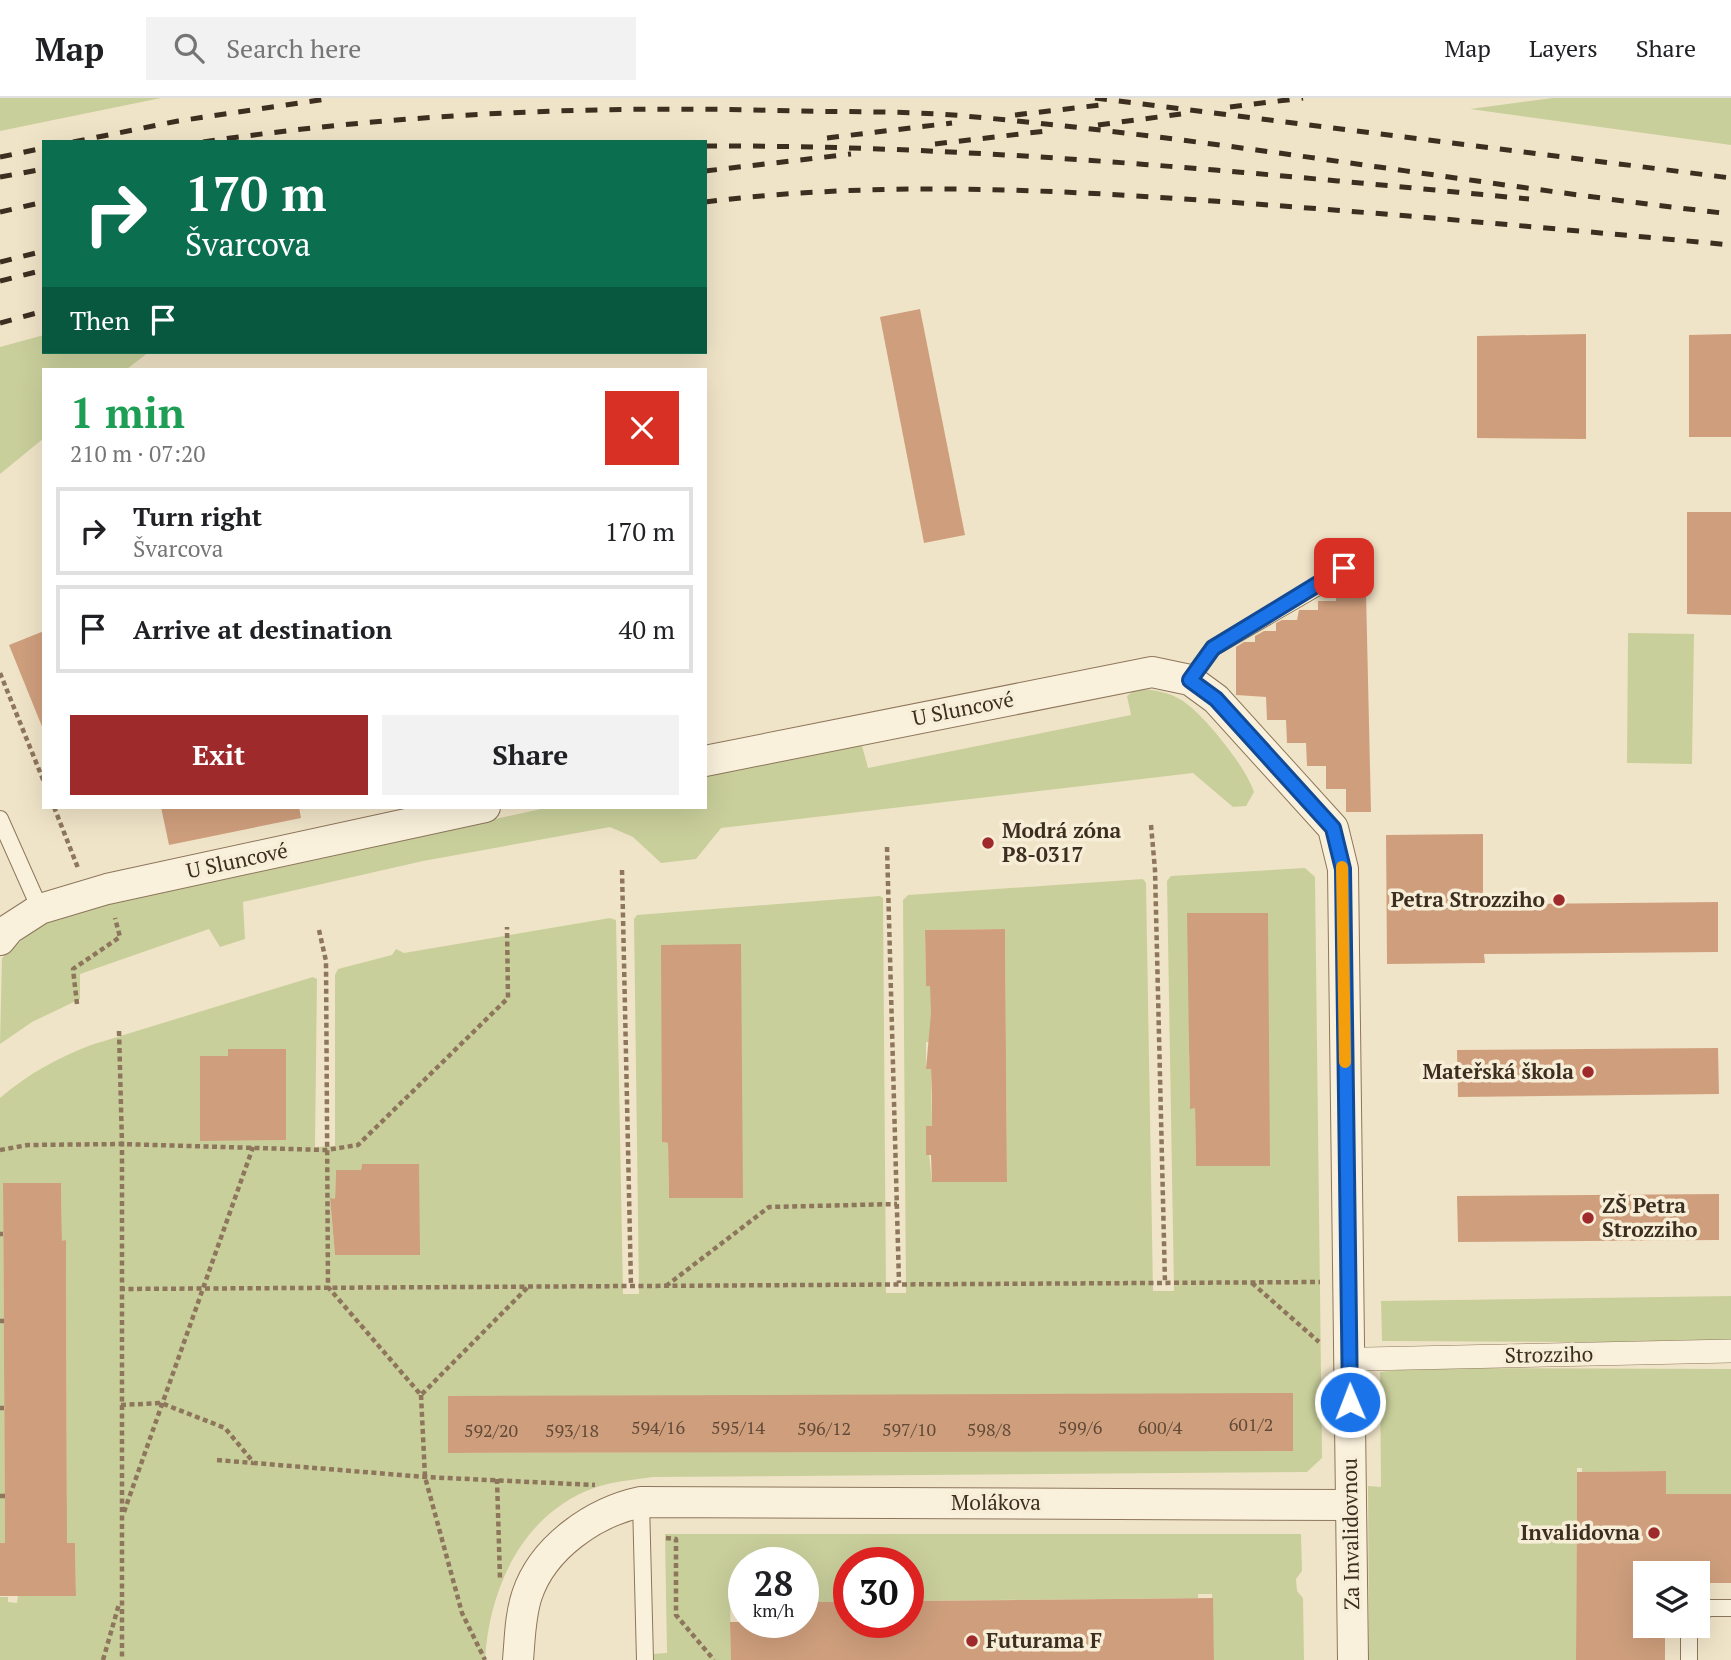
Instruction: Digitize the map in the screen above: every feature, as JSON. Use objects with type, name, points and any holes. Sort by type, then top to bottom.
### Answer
[{"type":"street","name":"U Sluncové","points":[[707,761],[1152,672],[1190,680],[1216,699]]},
{"type":"street","name":"Za Invalidovnou","points":[[1216,699],[1333,828],[1343,869],[1353,1660]]},
{"type":"street","name":"U Sluncové","points":[[0,940],[9,929],[40,909],[107,889],[476,809]]},
{"type":"street","name":"Strozziho","points":[[1366,1359],[1731,1351]]},
{"type":"street","name":"Molákova","points":[[518,1660],[520,1626],[527,1594],[544,1563],[569,1538],[595,1518],[630,1505],[1350,1504]]},
{"type":"lane","points":[[1190,680],[1213,648],[1318,587],[1359,558]]},
{"type":"lane","points":[[0,819],[40,909]]},
{"type":"lane","points":[[630,1505],[642,1538],[645,1660]]},
{"type":"lane","points":[[1710,1608],[1731,1608]]},
{"type":"lane","points":[[1689,1638],[1689,1660]]},
{"type":"path","points":[[0,673],[42,777]]},
{"type":"path","points":[[55,809],[80,872],[90,869]]},
{"type":"path","points":[[1151,825],[1155,870],[1165,1283]]},
{"type":"path","points":[[887,847],[899,1283]]},
{"type":"path","points":[[622,870],[625,909],[631,1286]]},
{"type":"path","points":[[77,1003],[73,969],[120,937],[112,906]]},
{"type":"path","points":[[0,1150],[28,1145],[122,1144],[326,1150],[358,1145],[508,999],[507,927]]},
{"type":"path","points":[[319,930],[326,961],[328,1287],[421,1395],[425,1477],[462,1612],[485,1660]]},
{"type":"path","points":[[119,1031],[122,1144],[122,1660]]},
{"type":"path","points":[[122,1516],[253,1147]]},
{"type":"path","points":[[666,1286],[769,1207],[897,1204]]},
{"type":"path","points":[[120,1289],[1326,1282]]},
{"type":"path","points":[[1252,1283],[1327,1350]]},
{"type":"path","points":[[421,1395],[528,1286]]},
{"type":"path","points":[[121,1405],[161,1403],[225,1428],[254,1463]]},
{"type":"path","points":[[217,1460],[425,1477],[590,1482],[630,1505]]},
{"type":"path","points":[[497,1479],[501,1586]]},
{"type":"path","points":[[642,1538],[676,1539],[676,1615],[714,1660]]},
{"type":"path","points":[[103,1660],[121,1596]]},
{"type":"green space","points":[[0,98],[161,98],[0,131]]},
{"type":"green space","points":[[1553,98],[1731,98],[1731,145],[1470,109]]},
{"type":"green space","points":[[42,336],[42,354],[146,354],[128,368],[42,368],[42,440],[0,474],[0,347]]},
{"type":"green space","points":[[1628,633],[1694,634],[1692,764],[1627,763]]},
{"type":"green space","points":[[1136,689],[1155,690],[1172,695],[1192,708],[1224,743],[1243,769],[1254,792],[1246,806],[1233,807],[1193,773],[721,828],[696,859],[661,863],[633,837],[610,827],[423,861],[243,902],[245,939],[220,947],[209,929],[80,974],[80,999],[32,1022],[0,1044],[2,958],[37,926],[77,911],[541,809],[707,809],[707,774],[861,742],[868,768],[1131,715],[1127,696]]},
{"type":"green space","points":[[1305,868],[1315,877],[1322,1458],[1307,1472],[653,1477],[624,1481],[594,1488],[569,1500],[547,1516],[529,1535],[502,1581],[488,1633],[485,1660],[0,1660],[0,1597],[8,1597],[8,1602],[17,1603],[18,1596],[76,1596],[75,1543],[46,1543],[67,1501],[66,1241],[62,1241],[61,1183],[3,1183],[5,1530],[19,1543],[0,1543],[0,1098],[32,1074],[91,1045],[313,977],[317,979],[315,1147],[335,1146],[335,975],[338,969],[392,955],[396,949],[404,953],[610,918],[616,920],[623,1294],[639,1294],[634,919],[637,915],[880,896],[883,898],[886,1293],[906,1293],[903,900],[908,895],[1143,879],[1146,883],[1153,1291],[1174,1291],[1167,881],[1171,876]],"holes":[[[1005,929],[1007,1182],[932,1182],[926,1126],[932,1126],[931,1069],[926,1069],[926,1042],[932,1042],[931,986],[926,986],[925,930]],[[668,1003],[742,1198],[669,1198],[668,1143],[662,1142]],[[228,1049],[286,1049],[286,1140],[200,1140],[201,1056],[228,1056]],[[1189,1054],[1269,1166],[1196,1166],[1195,1108],[1190,1108]],[[362,1164],[419,1164],[419,1255],[335,1255],[330,1199],[335,1199],[336,1170],[361,1170]],[[448,1396],[1253,1450],[448,1453]]]},
{"type":"green space","points":[[1731,1296],[1731,1343],[1382,1341],[1381,1301]]},
{"type":"green space","points":[[1419,1368],[1731,1369],[1731,1494],[1666,1494],[1666,1471],[1582,1472],[1582,1468],[1577,1468],[1576,1660],[1369,1660],[1368,1486],[1381,1487],[1380,1372]]},
{"type":"green space","points":[[665,1534],[1301,1534],[1302,1571],[1296,1579],[1297,1591],[1303,1598],[1304,1660],[1214,1660],[1212,1594],[1198,1594],[1198,1598],[924,1601],[924,1547],[833,1547],[833,1602],[819,1602],[819,1547],[728,1547],[728,1638],[731,1638],[731,1660],[650,1660],[650,1654],[667,1653]]},
{"type":"building","points":[[920,309],[965,535],[924,543],[880,317]]},
{"type":"building","points":[[1586,334],[1586,439],[1477,438],[1477,336]]},
{"type":"building","points":[[1731,334],[1731,437],[1689,437],[1689,335]]},
{"type":"building","points":[[1687,512],[1731,512],[1731,615],[1687,614]]},
{"type":"building","points":[[1366,591],[1371,812],[1346,812],[1346,789],[1326,789],[1326,766],[1307,766],[1306,743],[1287,743],[1286,720],[1267,720],[1266,697],[1236,695],[1236,647],[1244,642],[1255,642],[1255,636],[1264,631],[1276,631],[1276,623],[1282,620],[1297,620],[1299,610],[1318,610],[1318,601],[1336,601],[1336,592]]},
{"type":"building","points":[[42,632],[42,727],[9,645]]},
{"type":"building","points":[[161,809],[299,809],[301,818],[169,845]]},
{"type":"building","points":[[1483,834],[1483,898],[1512,898],[1512,904],[1718,902],[1718,952],[1484,954],[1485,963],[1387,964],[1386,835]]},
{"type":"building","points":[[1187,913],[1268,913],[1270,1166],[1196,1166],[1195,1108],[1190,1109]]},
{"type":"building","points":[[1005,929],[1007,1182],[932,1182],[931,1155],[926,1155],[926,1126],[932,1126],[932,1097],[931,1069],[926,1069],[931,1013],[930,986],[926,986],[925,930]]},
{"type":"building","points":[[741,944],[743,1198],[669,1198],[668,1143],[662,1142],[661,945]]},
{"type":"building","name":"Mateřská škola","points":[[1718,1048],[1719,1094],[1458,1097],[1457,1050]]},
{"type":"building","points":[[228,1049],[286,1049],[286,1140],[200,1141],[200,1056],[228,1056]]},
{"type":"building","points":[[362,1164],[419,1164],[420,1255],[335,1255],[330,1198],[335,1199],[336,1170],[361,1170]]},
{"type":"building","points":[[3,1183],[61,1183],[62,1241],[66,1240],[67,1543],[75,1543],[76,1596],[0,1596],[0,1543],[5,1543]]},
{"type":"building","name":"ZŠ Petra Strozziho","points":[[1719,1194],[1719,1240],[1458,1242],[1457,1196]]},
{"type":"building","points":[[1293,1393],[1293,1451],[448,1453],[448,1396]]},
{"type":"building","name":"Invalidovna","points":[[1666,1471],[1666,1494],[1731,1494],[1731,1583],[1710,1583],[1710,1561],[1633,1561],[1633,1638],[1665,1638],[1665,1660],[1576,1660],[1577,1472]]},
{"type":"building","name":"Futurama F","points":[[1213,1598],[1214,1660],[731,1660],[730,1638],[819,1638],[819,1602],[833,1602],[833,1638],[924,1638],[924,1601]]},
{"type":"railway","points":[[83,140],[178,121],[333,98]]},
{"type":"railway","points":[[1095,98],[1731,178]]},
{"type":"railway","points":[[1230,107],[1303,98]]},
{"type":"railway","points":[[1015,115],[1109,104]]},
{"type":"railway","points":[[218,140],[351,124],[499,113],[647,109],[923,113],[1157,137],[1731,214]]},
{"type":"railway","points":[[1098,125],[1181,114]]},
{"type":"railway","points":[[827,138],[952,123]]},
{"type":"railway","points":[[935,144],[1046,131]]},
{"type":"railway","points":[[707,146],[1015,155],[1529,199]]},
{"type":"railway","points":[[0,157],[42,148]]},
{"type":"railway","points":[[707,171],[851,154]]},
{"type":"railway","points":[[0,177],[42,169]]},
{"type":"railway","points":[[707,202],[768,195],[895,189],[1086,193],[1343,211],[1731,245]]},
{"type":"railway","points":[[0,212],[42,202]]},
{"type":"railway","points":[[0,262],[42,252]]},
{"type":"railway","points":[[0,281],[42,270]]},
{"type":"railway","points":[[0,323],[42,312]]},
{"type":"slow traffic","points":[[1342,867],[1345,1062]]},
{"type":"place","name":"Modrá zóna P8-0317","points":[[988,843]]},
{"type":"place","name":"Petra Strozziho","points":[[1559,900]]},
{"type":"place","name":"Mateřská škola","points":[[1588,1072]]},
{"type":"place","name":"ZŠ Petra Strozziho","points":[[1588,1218]]},
{"type":"place","name":"Invalidovna","points":[[1654,1533]]},
{"type":"place","name":"Futurama F","points":[[972,1641]]},
{"type":"route","points":[[1344,568],[1318,587],[1213,648],[1190,680],[1216,699],[1333,828],[1343,869],[1350,1402]]}]
